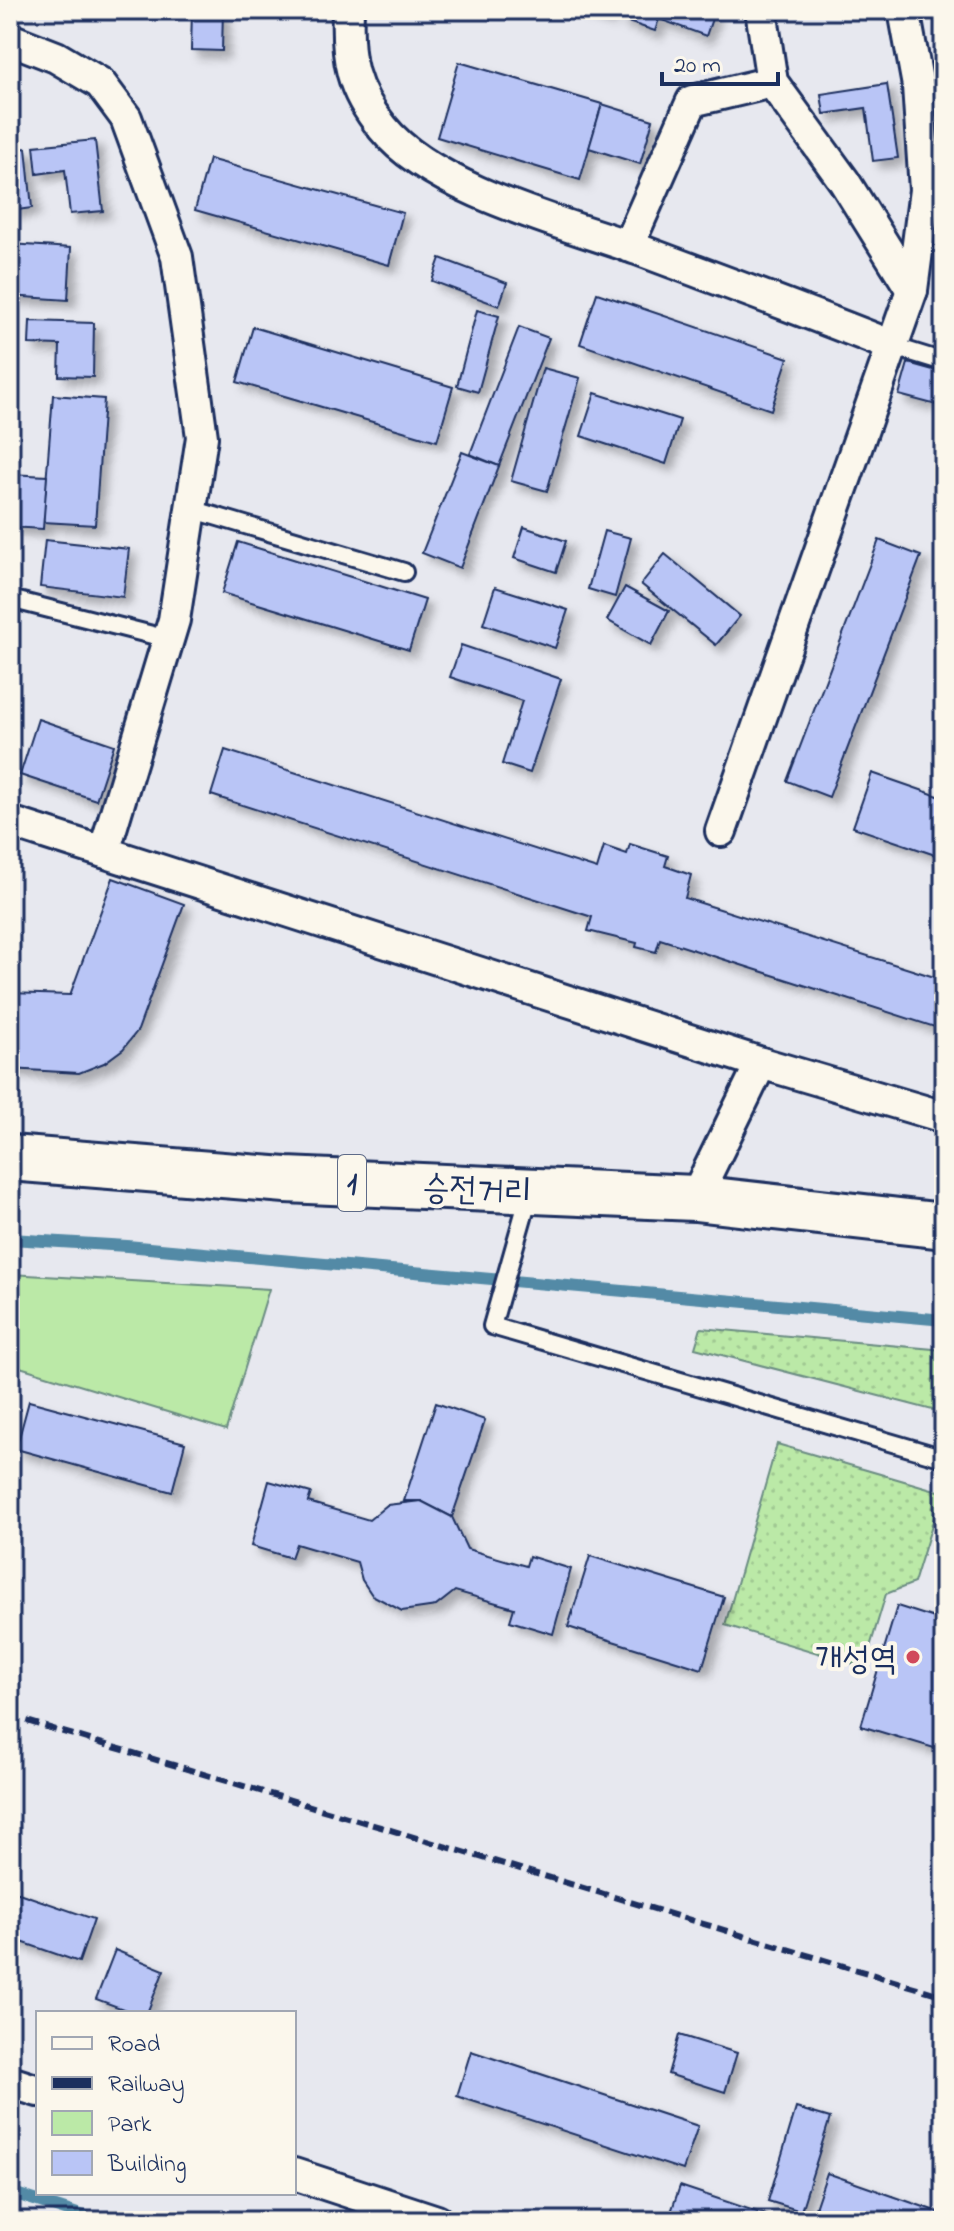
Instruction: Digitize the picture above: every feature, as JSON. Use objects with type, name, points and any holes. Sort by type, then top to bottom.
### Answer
[{"type":"main road","name":"승전거리","points":[[10,1158],[286,1180],[695,1198],[944,1226]]},
{"type":"street","points":[[348,10],[347,48],[356,90],[384,130],[421,164],[496,198],[892,346]]},
{"type":"street","points":[[761,10],[772,82],[844,181],[912,290]]},
{"type":"street","points":[[721,831],[912,290],[925,190],[934,161],[904,10]]},
{"type":"street","points":[[10,39],[56,57],[100,83],[126,118],[177,257],[202,437],[168,639],[104,852]]},
{"type":"street","points":[[628,246],[692,101],[772,82]]},
{"type":"street","points":[[10,822],[761,1063],[944,1117]]},
{"type":"street","points":[[695,1198],[761,1063]]},
{"type":"street","points":[[10,2082],[36,2090]]},
{"type":"street","points":[[296,2175],[437,2221]]},
{"type":"lane","points":[[892,346],[944,362]]},
{"type":"lane","points":[[191,509],[404,572]]},
{"type":"lane","points":[[10,599],[168,639]]},
{"type":"lane","points":[[530,1191],[492,1326],[944,1458]]},
{"type":"lane","points":[[944,1535],[944,1567]]},
{"type":"green space","points":[[10,1274],[269,1289],[226,1430],[10,1364]]},
{"type":"green space","points":[[701,1328],[944,1350],[944,1413],[695,1348]]},
{"type":"green space","points":[[777,1444],[942,1492],[914,1583],[886,1594],[864,1667],[725,1625]]},
{"type":"building","points":[[192,10],[223,10],[222,51],[191,50]]},
{"type":"building","points":[[580,10],[611,10],[608,18]]},
{"type":"building","points":[[622,10],[662,10],[655,31],[619,19]]},
{"type":"building","points":[[662,10],[715,10],[706,36],[659,19]]},
{"type":"building","points":[[459,62],[602,104],[580,180],[437,137]]},
{"type":"building","points":[[887,84],[898,158],[873,161],[866,108],[824,114],[821,94]]},
{"type":"building","points":[[602,104],[653,120],[640,164],[589,148]]},
{"type":"building","points":[[95,140],[103,211],[70,214],[65,170],[37,174],[34,146]]},
{"type":"building","points":[[26,148],[32,208],[10,211],[10,150]]},
{"type":"building","points":[[209,159],[403,213],[389,265],[195,210]]},
{"type":"building","points":[[10,244],[71,248],[68,300],[10,296]]},
{"type":"building","points":[[440,258],[507,283],[499,306],[432,281]]},
{"type":"building","points":[[597,293],[788,358],[771,410],[580,344]]},
{"type":"building","points":[[477,310],[499,316],[478,392],[457,386]]},
{"type":"building","points":[[30,321],[94,323],[93,377],[59,376],[60,345],[29,344]]},
{"type":"building","points":[[253,327],[453,387],[437,441],[237,382]]},
{"type":"building","points":[[519,327],[549,338],[499,466],[470,454]]},
{"type":"building","points":[[908,363],[944,373],[944,407],[899,395]]},
{"type":"building","points":[[543,368],[580,378],[547,491],[511,481]]},
{"type":"building","points":[[595,393],[680,420],[666,464],[581,436]]},
{"type":"building","points":[[53,395],[104,399],[95,525],[43,522]]},
{"type":"building","points":[[462,452],[499,466],[460,568],[422,553]]},
{"type":"building","points":[[10,474],[47,476],[43,529],[10,527]]},
{"type":"building","points":[[524,527],[566,541],[556,572],[514,558]]},
{"type":"building","points":[[604,531],[631,538],[615,597],[588,589]]},
{"type":"building","points":[[45,540],[129,549],[123,597],[40,587]]},
{"type":"building","points":[[879,540],[921,556],[829,797],[787,781]]},
{"type":"building","points":[[238,542],[425,600],[409,650],[222,593]]},
{"type":"building","points":[[665,554],[740,616],[716,645],[641,584]]},
{"type":"building","points":[[495,587],[568,610],[555,648],[483,624]]},
{"type":"building","points":[[625,587],[669,611],[651,645],[607,620]]},
{"type":"building","points":[[461,645],[561,679],[530,773],[502,764],[522,701],[450,677]]},
{"type":"building","points":[[38,719],[114,745],[96,800],[20,775]]},
{"type":"building","points":[[225,750],[597,869],[604,846],[627,854],[630,844],[668,856],[665,866],[691,875],[685,898],[944,980],[944,1030],[660,939],[656,952],[636,947],[637,943],[588,931],[592,917],[211,795]]},
{"type":"building","points":[[872,773],[944,798],[944,858],[853,827]]},
{"type":"building","points":[[113,878],[184,904],[138,1030],[123,1049],[104,1063],[79,1073],[10,1069],[10,993],[70,995]]},
{"type":"building","points":[[29,1401],[185,1443],[172,1492],[16,1449]]},
{"type":"building","points":[[436,1403],[485,1420],[452,1517],[421,1501],[404,1501]]},
{"type":"building","points":[[269,1481],[311,1493],[308,1502],[369,1520],[387,1505],[421,1501],[452,1517],[467,1549],[526,1566],[529,1556],[571,1569],[553,1634],[510,1621],[514,1608],[455,1591],[436,1606],[402,1611],[372,1595],[362,1580],[357,1562],[296,1544],[291,1558],[251,1546]]},
{"type":"building","points":[[590,1556],[724,1597],[702,1669],[568,1627]]},
{"type":"building","name":"개성역","points":[[897,1606],[944,1621],[944,1751],[861,1726]]},
{"type":"building","points":[[10,1890],[94,1919],[79,1962],[10,1938]]},
{"type":"building","points":[[115,1950],[164,1970],[148,2011],[129,2011],[96,1999]]},
{"type":"building","points":[[679,2035],[737,2053],[725,2092],[668,2074]]},
{"type":"building","points":[[471,2051],[698,2126],[683,2170],[457,2096]]},
{"type":"building","points":[[796,2108],[830,2118],[801,2211],[768,2201]]},
{"type":"building","points":[[827,2173],[944,2214],[944,2221],[811,2220]]},
{"type":"building","points":[[680,2186],[784,2221],[668,2221]]},
{"type":"waterway","points":[[10,1239],[127,1246],[944,1320]]},
{"type":"waterway","points":[[10,2192],[99,2221]]},
{"type":"railway","points":[[10,1716],[944,1996]]},
{"type":"place","name":"개성역","points":[[913,1657]]}]
